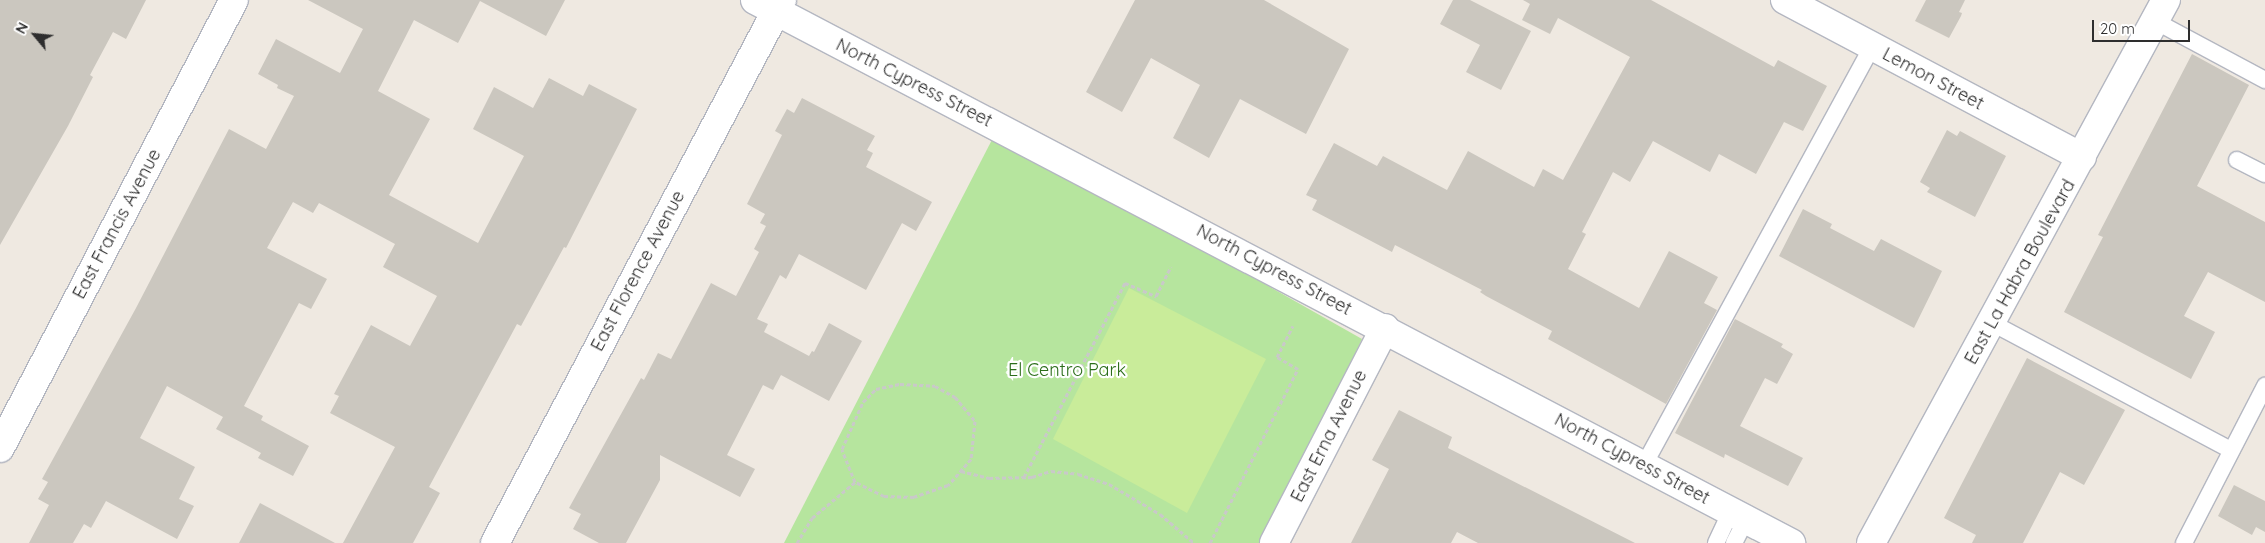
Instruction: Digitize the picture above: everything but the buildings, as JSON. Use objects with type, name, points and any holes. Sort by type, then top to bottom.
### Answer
[{"type":"street","name":"East Francis Avenue","points":[[0,448],[234,0]]},
{"type":"street","name":"Lemon Street","points":[[1784,0],[2082,157]]},
{"type":"street","name":"North Cypress Street","points":[[771,4],[1791,543]]},
{"type":"street","name":"East Florence Avenue","points":[[495,543],[771,4]]},
{"type":"street","name":"East La Habra Boulevard","points":[[1871,543],[2160,11]]},
{"type":"street","name":"East Erna Avenue","points":[[1274,543],[1385,328]]},
{"type":"lane","points":[[2160,11],[2265,80]]},
{"type":"lane","points":[[1644,465],[1872,46]]},
{"type":"lane","points":[[2237,160],[2265,174]]},
{"type":"lane","points":[[1992,323],[2231,450]]},
{"type":"lane","points":[[2184,543],[2265,386]]},
{"type":"lane","points":[[1716,543],[1738,515]]},
{"type":"lane","points":[[1734,543],[1738,515]]},
{"type":"path","points":[[1024,477],[1125,282],[1156,296],[1171,267]]},
{"type":"path","points":[[1210,543],[1298,369],[1277,357],[1293,326]]},
{"type":"path","points":[[900,384],[935,386],[955,397],[975,421],[971,459],[948,484],[914,497],[884,496],[855,482],[842,448],[863,402],[876,388],[900,384]]},
{"type":"path","points":[[961,471],[990,478],[1024,477],[1051,471],[1078,474],[1109,484],[1160,514],[1194,543]]},
{"type":"path","points":[[796,543],[812,518],[855,482]]},
{"type":"green space","name":"El Centro Park","points":[[996,132],[1362,339],[1267,543],[784,543]]},
{"type":"green space","points":[[1129,288],[1266,359],[1187,513],[1053,439]]}]
